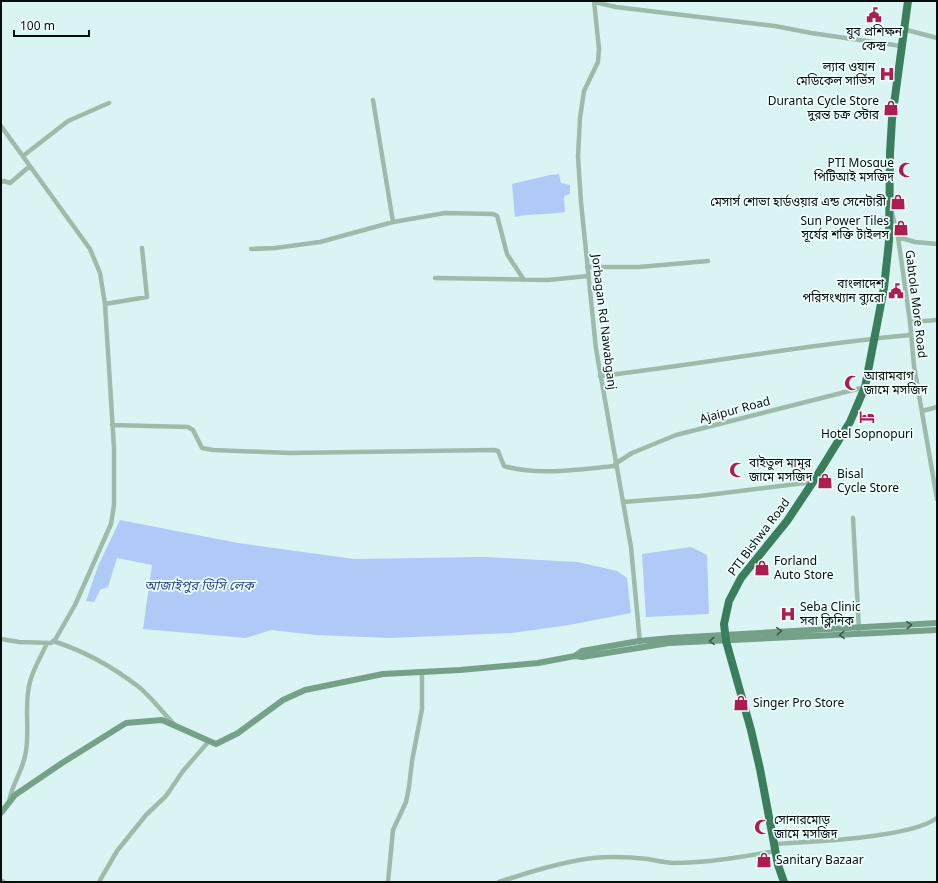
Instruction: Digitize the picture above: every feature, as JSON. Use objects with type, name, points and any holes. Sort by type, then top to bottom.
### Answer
[{"type":"highway","name":"PTI Bishwa Road","points":[[784,882],[774,848],[751,730],[725,637],[724,624],[729,601],[741,578],[787,520],[813,482],[850,422],[865,387],[884,288],[888,248],[892,118],[908,1]]},
{"type":"street","points":[[594,2],[631,9],[775,26],[811,33],[901,46]]},
{"type":"street","name":"Jorbagan Rd Nawabganj","points":[[594,2],[599,49],[598,62],[584,91],[580,118],[578,157],[587,267],[600,376],[631,547],[640,644]]},
{"type":"street","points":[[904,29],[937,38]]},
{"type":"street","points":[[373,100],[384,157],[393,222]]},
{"type":"street","points":[[22,156],[68,121],[109,103]]},
{"type":"street","points":[[1,126],[90,249],[100,273],[105,304],[112,426],[114,505],[111,524],[75,605],[63,628],[53,641],[47,643],[1,639]]},
{"type":"street","points":[[1,182],[4,181],[10,183],[30,166]]},
{"type":"street","name":"Gabtola More Road","points":[[889,206],[898,237],[922,411],[937,499]]},
{"type":"street","points":[[251,249],[275,248],[320,242],[393,222],[446,213],[493,214],[497,216],[507,254],[524,280]]},
{"type":"street","points":[[898,237],[915,242],[937,244]]},
{"type":"street","points":[[105,304],[147,297],[142,248]]},
{"type":"street","points":[[587,267],[639,267],[708,261]]},
{"type":"street","points":[[435,278],[524,280],[588,276]]},
{"type":"street","points":[[910,322],[937,320]]},
{"type":"street","points":[[600,376],[660,369],[730,357],[875,338],[911,335]]},
{"type":"street","name":"Ajaipur Road","points":[[615,465],[632,453],[676,436],[865,387]]},
{"type":"street","points":[[922,411],[937,408]]},
{"type":"street","points":[[112,426],[188,427],[193,430],[202,448],[213,450],[289,453],[494,450],[498,452],[504,466],[509,467],[534,470],[615,465]]},
{"type":"street","points":[[623,502],[700,496],[813,482]]},
{"type":"street","points":[[853,518],[860,631]]},
{"type":"street","points":[[860,631],[937,623]]},
{"type":"street","points":[[1,814],[15,795],[126,723],[162,720],[216,744],[238,733],[283,700],[305,690],[383,674],[538,664],[575,656],[582,657],[640,644],[725,637],[860,631],[937,630]]},
{"type":"street","points":[[53,641],[77,649],[140,688],[178,727]]},
{"type":"street","points":[[9,804],[26,754],[27,702],[30,682],[47,643]]},
{"type":"street","points":[[388,882],[393,830],[406,802],[422,709],[422,672]]},
{"type":"street","points":[[99,882],[117,850],[146,815],[166,796],[182,771],[209,741]]},
{"type":"street","points":[[499,882],[515,875],[542,870],[559,863],[595,858],[627,858],[671,863],[711,862],[774,848],[890,833],[929,824],[937,818]]},
{"type":"water","points":[[559,174],[561,183],[570,185],[570,194],[564,196],[565,212],[515,217],[512,184]]},
{"type":"water","name":"আজাইপুর ডিসি লেক","points":[[120,520],[238,543],[354,559],[485,557],[578,562],[617,571],[627,578],[631,613],[569,625],[512,633],[390,638],[316,635],[271,630],[246,638],[143,629],[152,565],[117,558],[108,587],[100,590],[94,602],[86,601],[98,566]]},
{"type":"water","points":[[691,547],[707,555],[709,614],[646,617],[642,554]]},
{"type":"place","name":"যুব প্রশিক্ষন কেন্দ্র","points":[[874,15]]},
{"type":"place","name":"ল্যাব ওয়ান মেডিকেল সার্ভিস","points":[[887,74]]},
{"type":"place","name":"Duranta Cycle Store দুরন্ত চক্র স্টোর","points":[[891,108]]},
{"type":"place","name":"PTI Mosque পিটিআই মসজিদ","points":[[906,170]]},
{"type":"place","name":"মেসার্স শোভা হার্ডওয়ার এন্ড সেনেটারী","points":[[898,202]]},
{"type":"place","name":"Sun Power Tiles সূর্যের শক্তি টাইলস","points":[[901,228]]},
{"type":"place","name":"বাংলাদেশ পরিসংখ্যান ব্যুরো","points":[[896,291]]},
{"type":"place","name":"আরামবাগ জামে মসজিদ","points":[[852,383]]},
{"type":"place","name":"Hotel Sopnopuri","points":[[867,417]]},
{"type":"place","name":"বাইতুল মামুর জামে মসজিদ","points":[[737,470]]},
{"type":"place","name":"Bisal Cycle Store","points":[[825,481]]},
{"type":"place","name":"Forland Auto Store","points":[[762,568]]},
{"type":"place","name":"Seba Clinic সবা ক্লিনিক","points":[[788,614]]},
{"type":"place","name":"Singer Pro Store","points":[[741,703]]},
{"type":"place","name":"সোনারমোড় জামে মসজিদ","points":[[762,827]]},
{"type":"place","name":"Sanitary Bazaar","points":[[764,860]]}]
